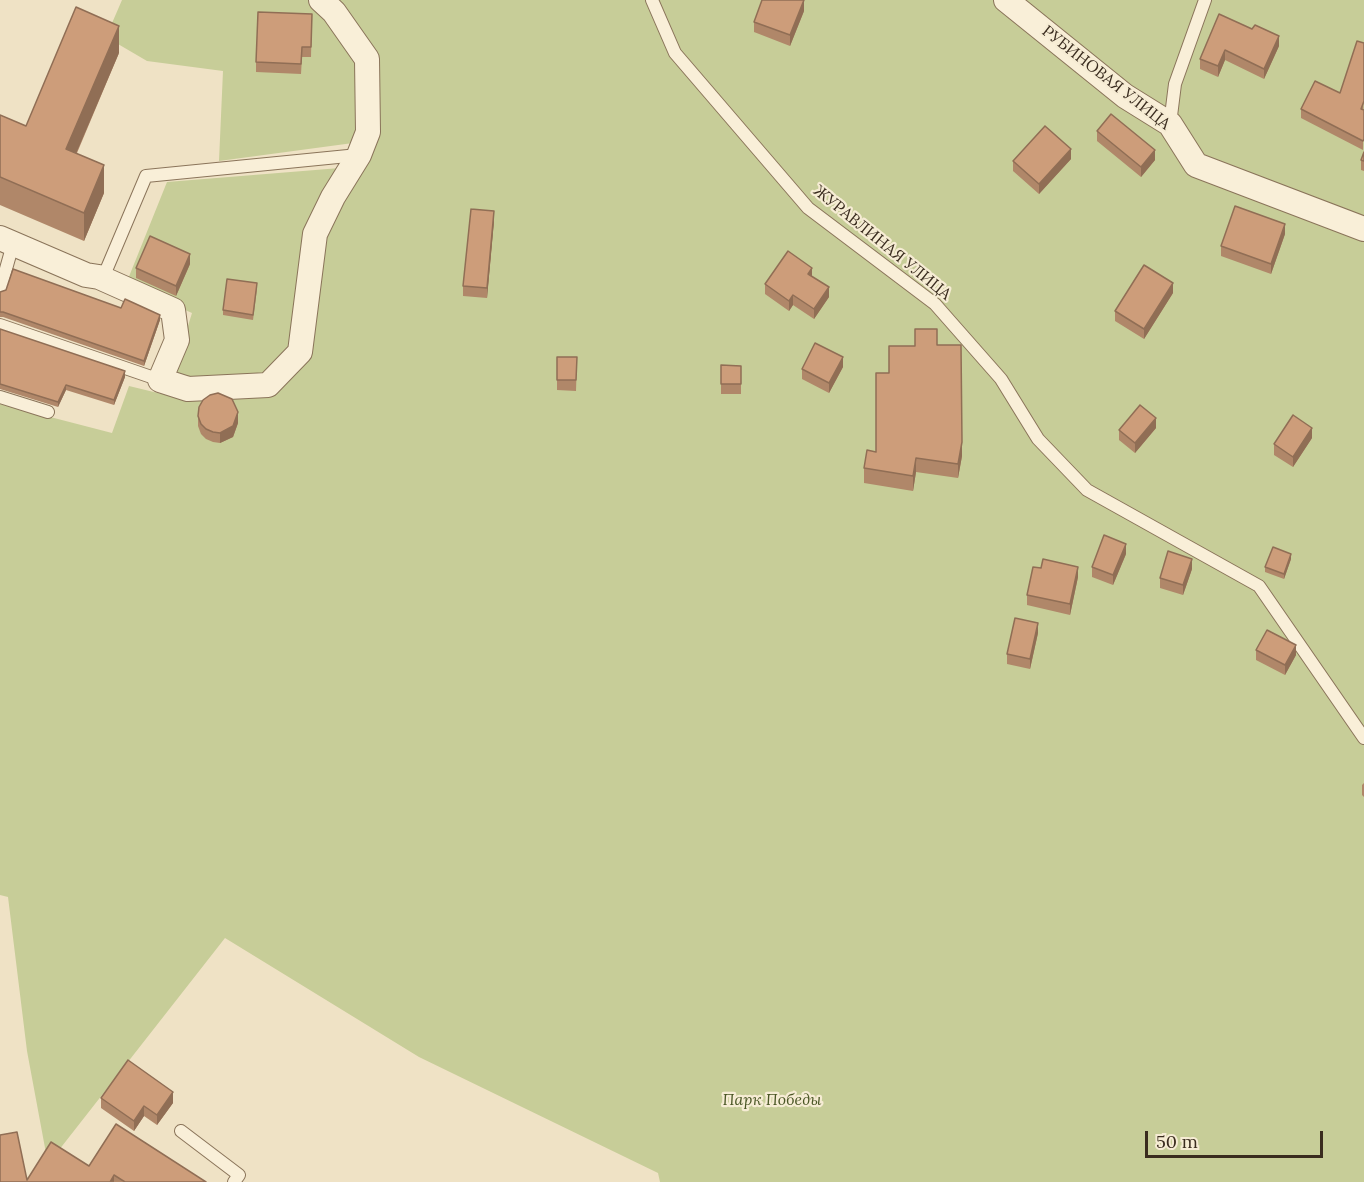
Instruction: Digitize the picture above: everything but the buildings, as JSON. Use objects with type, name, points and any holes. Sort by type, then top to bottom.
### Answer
[{"type":"street","points":[[7,241],[86,275],[99,277],[173,310],[177,339],[160,380],[188,389],[268,385],[300,352],[315,234],[333,197],[359,155],[368,132],[367,59],[334,12],[321,0]]},
{"type":"street","name":"РУБИНОВАЯ УЛИЦА","points":[[1006,0],[1125,96],[1170,124],[1196,165],[1364,229]]},
{"type":"lane","name":"ЖУРАВЛИНАЯ УЛИЦА","points":[[652,0],[675,52],[808,208],[935,304],[1001,379],[1038,439],[1086,490],[1259,586],[1364,738]]},
{"type":"lane","points":[[1170,124],[1175,84],[1205,0]]},
{"type":"lane","points":[[99,277],[105,273],[146,176],[359,155]]},
{"type":"lane","points":[[0,290],[7,241]]},
{"type":"lane","points":[[0,325],[160,380]]},
{"type":"lane","points":[[0,397],[48,412]]},
{"type":"lane","points":[[181,1131],[239,1175],[234,1182]]},
{"type":"green space","name":"Парк Победы","points":[[122,0],[1364,0],[1364,1182],[660,1182],[658,1173],[419,1057],[225,938],[48,1164],[27,1051],[8,897],[0,895],[0,404],[112,433],[129,386],[162,394],[189,397],[296,370],[321,239],[353,143],[219,161],[223,71],[147,61],[106,37]]},
{"type":"green space","points":[[340,168],[293,346],[261,378],[180,378],[174,371],[192,313],[126,284],[167,182]]}]
